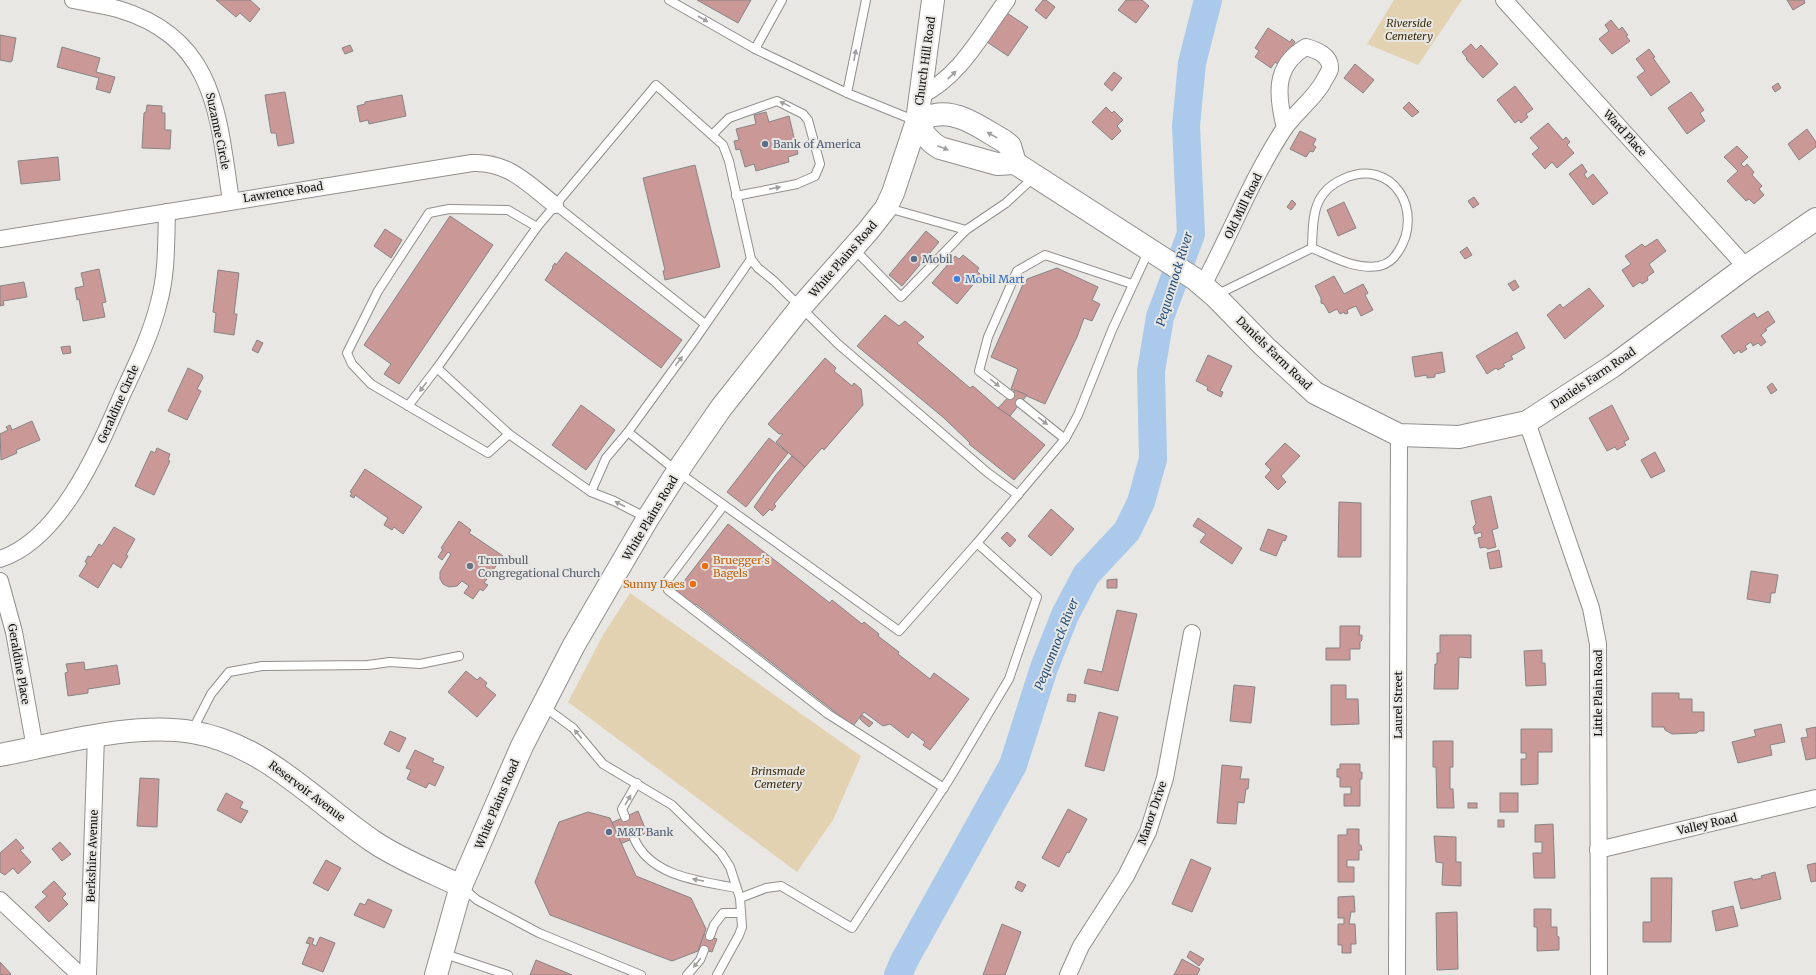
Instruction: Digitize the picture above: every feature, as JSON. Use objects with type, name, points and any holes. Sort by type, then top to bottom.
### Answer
[{"type":"main road","name":"Church Hill Road","points":[[917,121],[933,0]]},
{"type":"main road","points":[[942,114],[962,118],[1004,141],[1010,146],[1015,163],[997,164],[940,148],[924,135],[917,121],[942,114]]},
{"type":"main road","name":"White Plains Road","points":[[436,975],[461,886],[522,746],[574,644],[648,518],[721,408],[800,308],[854,249],[886,208],[898,180],[917,121]]},
{"type":"main road","name":"Daniels Farm Road","points":[[1015,163],[1158,254],[1204,286],[1264,346],[1315,393],[1399,435],[1459,437],[1527,422],[1613,366],[1746,267],[1816,219]]},
{"type":"main road","name":"Reservoir Avenue","points":[[0,755],[96,736],[143,730],[192,732],[222,740],[265,760],[288,775],[376,842],[402,858],[461,886]]},
{"type":"street","name":"Suzanne Circle","points":[[73,0],[117,8],[131,13],[173,37],[192,56],[201,69],[215,104],[231,201]]},
{"type":"street","points":[[920,96],[935,89],[959,68],[1007,0]]},
{"type":"street","name":"Ward Place","points":[[1504,0],[1746,267]]},
{"type":"street","name":"Old Mill Road","points":[[1204,286],[1220,255],[1247,194],[1285,128],[1320,89],[1330,69],[1328,59],[1319,51],[1306,47],[1290,58],[1284,69],[1279,85],[1279,104],[1285,128]]},
{"type":"street","name":"Lawrence Road","points":[[0,238],[482,162],[502,166],[511,171],[555,205]]},
{"type":"street","name":"Geraldine Circle","points":[[0,559],[10,556],[24,547],[53,519],[66,504],[95,454],[153,324],[164,281],[167,212]]},
{"type":"street","name":"Little Plain Road","points":[[1527,422],[1591,608],[1598,644],[1598,850],[1600,975]]},
{"type":"street","name":"Laurel Street","points":[[1397,975],[1399,435]]},
{"type":"street","name":"Geraldine Place","points":[[0,581],[14,632],[35,748]]},
{"type":"street","name":"Manor Drive","points":[[1068,975],[1081,946],[1126,876],[1148,832],[1164,778],[1192,633]]},
{"type":"street","name":"Berkshire Avenue","points":[[88,975],[96,736]]},
{"type":"street","name":"Valley Road","points":[[1598,850],[1816,798]]},
{"type":"street","points":[[0,900],[80,975]]},
{"type":"lane","points":[[670,0],[755,49],[847,93],[917,121]]},
{"type":"lane","points":[[755,49],[782,0]]},
{"type":"lane","points":[[847,93],[866,0]]},
{"type":"lane","points":[[408,406],[437,368],[537,227],[656,85],[723,145],[729,161],[751,259],[758,268],[774,281],[838,344],[988,472],[1018,495]]},
{"type":"lane","points":[[712,135],[728,118],[777,101],[803,114],[810,125],[820,164],[815,176],[797,184],[736,196]]},
{"type":"lane","points":[[1204,286],[1312,248],[1344,262],[1362,266],[1380,266],[1392,261],[1404,242],[1409,223],[1406,206],[1398,191],[1387,179],[1373,173],[1349,176],[1332,184],[1319,198],[1313,216],[1312,248]]},
{"type":"lane","points":[[854,249],[901,297],[966,230],[1006,203],[1035,176]]},
{"type":"lane","points":[[555,205],[705,324]]},
{"type":"lane","points":[[886,208],[966,230]]},
{"type":"lane","points":[[509,434],[488,454],[371,384],[352,364],[347,353],[378,291],[429,213],[449,209],[508,210],[537,227]]},
{"type":"lane","points":[[628,432],[678,472],[899,631],[977,543],[1065,439],[1081,408],[1132,284],[1158,254]]},
{"type":"lane","points":[[1010,395],[979,371],[988,337],[1017,271],[1046,255],[1132,284]]},
{"type":"lane","points":[[590,492],[606,458],[628,432],[751,259]]},
{"type":"lane","points":[[437,368],[509,434],[590,492],[614,501],[648,518]]},
{"type":"lane","points":[[1020,404],[1065,439]]},
{"type":"lane","points":[[724,505],[667,581],[668,590],[828,714],[944,788]]},
{"type":"lane","points":[[740,898],[766,888],[781,886],[852,928],[944,788],[1009,679],[1037,597],[977,543]]},
{"type":"lane","points":[[192,732],[211,694],[229,672],[262,666],[368,665],[390,662],[420,664],[459,656]]},
{"type":"lane","points":[[542,705],[573,728],[603,764],[672,805],[721,853],[730,867],[740,898],[742,927],[717,975]]},
{"type":"lane","points":[[626,817],[622,809],[637,783]]},
{"type":"lane","points":[[634,838],[636,844],[652,863],[683,877],[736,888]]},
{"type":"lane","points":[[461,886],[477,900],[539,933],[641,975]]},
{"type":"lane","points":[[710,936],[714,925],[723,913],[741,913]]},
{"type":"lane","points":[[687,975],[700,960],[704,950]]},
{"type":"lane","points":[[442,953],[508,975]]},
{"type":"green space","name":"Riverside Cemetery","points":[[1394,0],[1462,0],[1418,65],[1367,44]]},
{"type":"green space","name":"Brinsmade Cemetery","points":[[630,593],[861,756],[833,820],[797,872],[568,702],[603,635]]},
{"type":"building","points":[[216,0],[250,0],[260,9],[250,22],[240,13],[236,17]]},
{"type":"building","points":[[697,0],[751,0],[738,23]]},
{"type":"building","points":[[1043,0],[1046,0],[1055,7],[1046,19],[1035,10]]},
{"type":"building","points":[[1126,0],[1142,0],[1149,6],[1136,23],[1118,10]]},
{"type":"building","points":[[1787,0],[1804,0],[1805,3],[1793,10]]},
{"type":"building","points":[[1007,13],[1028,27],[1008,56],[987,42]]},
{"type":"building","points":[[1611,20],[1619,30],[1622,27],[1628,35],[1626,36],[1630,41],[1612,54],[1599,39],[1609,31],[1605,25]]},
{"type":"building","points":[[1268,28],[1290,42],[1292,39],[1295,42],[1279,65],[1275,62],[1271,68],[1255,57],[1259,51],[1255,48]]},
{"type":"building","points":[[0,35],[16,38],[12,61],[10,62],[0,60]]},
{"type":"building","points":[[1471,44],[1476,50],[1481,45],[1498,64],[1483,78],[1466,59],[1467,58],[1462,52]]},
{"type":"building","points":[[350,45],[353,51],[345,54],[342,48]]},
{"type":"building","points":[[62,47],[100,58],[96,72],[115,77],[110,93],[96,89],[99,78],[57,67]]},
{"type":"building","points":[[1649,49],[1655,57],[1653,58],[1670,82],[1651,96],[1637,77],[1645,71],[1636,59]]},
{"type":"building","points":[[1355,64],[1374,80],[1363,93],[1344,78]]},
{"type":"building","points":[[1114,72],[1122,78],[1112,91],[1104,84]]},
{"type":"building","points":[[1778,83],[1781,88],[1775,92],[1772,87]]},
{"type":"building","points":[[1515,86],[1533,109],[1526,114],[1528,117],[1521,123],[1519,120],[1515,123],[1497,100]]},
{"type":"building","points":[[285,92],[294,143],[278,146],[276,133],[271,133],[265,95]]},
{"type":"building","points":[[1691,92],[1704,110],[1700,113],[1705,121],[1687,134],[1668,108]]},
{"type":"building","points":[[402,95],[406,116],[369,124],[368,120],[360,122],[357,106],[365,104],[365,102]]},
{"type":"building","points":[[1409,102],[1419,112],[1412,117],[1403,108]]},
{"type":"building","points":[[147,105],[162,106],[162,113],[165,113],[165,130],[171,130],[170,149],[142,148],[144,113],[146,112]]},
{"type":"building","points":[[1106,107],[1112,113],[1114,111],[1123,120],[1117,126],[1121,131],[1112,140],[1092,122]]},
{"type":"building","points":[[766,112],[769,122],[789,116],[798,154],[788,157],[789,162],[756,171],[754,164],[745,167],[740,149],[736,150],[734,141],[739,140],[736,129],[756,124],[754,115]]},
{"type":"building","points":[[1548,123],[1563,140],[1566,137],[1570,142],[1567,145],[1574,153],[1557,168],[1552,162],[1545,169],[1532,154],[1539,148],[1530,138]]},
{"type":"building","points":[[1807,129],[1816,142],[1816,147],[1799,160],[1788,144]]},
{"type":"building","points":[[1300,131],[1316,139],[1313,145],[1316,147],[1313,152],[1310,151],[1306,157],[1290,149]]},
{"type":"building","points":[[1737,146],[1748,157],[1741,164],[1744,167],[1747,164],[1754,172],[1752,175],[1762,186],[1759,189],[1764,195],[1754,204],[1749,199],[1746,201],[1727,181],[1738,171],[1724,157]]},
{"type":"building","points":[[58,157],[60,180],[21,184],[18,161]]},
{"type":"building","points":[[1582,164],[1587,172],[1584,174],[1587,179],[1593,174],[1608,193],[1593,205],[1569,174]]},
{"type":"building","points":[[695,165],[720,267],[665,280],[663,271],[665,270],[643,178]]},
{"type":"building","points":[[1474,197],[1479,204],[1473,208],[1468,201]]},
{"type":"building","points":[[1292,200],[1296,204],[1291,210],[1287,207]]},
{"type":"building","points":[[1344,202],[1356,228],[1338,236],[1327,210]]},
{"type":"building","points":[[450,216],[493,245],[399,384],[384,374],[391,364],[364,345]]},
{"type":"building","points":[[385,229],[402,240],[391,258],[374,246]]},
{"type":"building","name":"Mobil","points":[[926,231],[939,242],[902,286],[889,275]]},
{"type":"building","points":[[1657,239],[1666,251],[1649,264],[1654,272],[1647,277],[1648,280],[1642,284],[1640,282],[1633,287],[1622,270],[1631,264],[1625,256],[1642,244],[1645,247]]},
{"type":"building","points":[[1467,247],[1472,255],[1465,259],[1460,252]]},
{"type":"building","points":[[566,252],[682,340],[661,368],[545,280],[555,263],[556,265]]},
{"type":"building","name":"Mobil Mart","points":[[963,255],[979,268],[977,271],[981,275],[957,304],[932,283],[955,256],[959,259]]},
{"type":"building","points":[[1057,268],[1098,287],[1092,300],[1100,304],[1092,321],[1084,318],[1077,337],[1045,404],[1011,389],[1018,369],[991,357],[1024,282],[1026,282],[1027,279]]},
{"type":"building","points":[[99,269],[106,302],[102,303],[105,317],[83,321],[79,299],[77,300],[75,288],[84,286],[81,273]]},
{"type":"building","points":[[218,270],[239,273],[234,314],[237,314],[234,335],[214,332],[216,313],[213,312]]},
{"type":"building","points":[[1334,276],[1344,294],[1363,284],[1368,293],[1365,295],[1373,310],[1361,316],[1356,306],[1347,310],[1348,313],[1345,314],[1344,312],[1340,314],[1337,309],[1329,313],[1324,304],[1321,303],[1321,298],[1315,286]]},
{"type":"building","points":[[1515,280],[1519,287],[1513,291],[1508,284]]},
{"type":"building","points":[[24,282],[27,297],[3,301],[4,305],[0,306],[0,286]]},
{"type":"building","points":[[1589,288],[1604,306],[1565,339],[1547,315],[1560,304],[1563,308]]},
{"type":"building","points":[[1768,311],[1775,322],[1765,329],[1767,330],[1761,335],[1766,342],[1761,346],[1758,343],[1753,346],[1751,342],[1745,346],[1747,349],[1741,353],[1739,350],[1734,354],[1721,336],[1754,313],[1757,318]]},
{"type":"building","points":[[885,315],[899,326],[905,321],[924,337],[917,343],[970,388],[973,386],[1045,445],[1014,480],[969,444],[970,443],[944,418],[857,346]]},
{"type":"building","points":[[1517,332],[1525,348],[1511,356],[1513,359],[1503,364],[1505,366],[1498,370],[1496,368],[1487,374],[1476,356]]},
{"type":"building","points":[[257,340],[263,343],[258,353],[252,350]]},
{"type":"building","points":[[70,346],[71,353],[63,354],[61,347]]},
{"type":"building","points":[[1442,352],[1445,372],[1435,374],[1435,377],[1427,378],[1427,375],[1415,377],[1412,357]]},
{"type":"building","points":[[1208,355],[1232,366],[1220,391],[1223,392],[1221,397],[1207,390],[1208,387],[1196,381]]},
{"type":"building","points":[[825,358],[836,368],[834,371],[852,386],[854,383],[861,389],[863,405],[824,450],[822,448],[805,467],[776,442],[783,434],[779,434],[768,424]]},
{"type":"building","points":[[188,368],[202,375],[203,378],[197,389],[201,391],[187,420],[168,411]]},
{"type":"building","points":[[1772,383],[1777,390],[1771,394],[1767,387]]},
{"type":"building","points":[[1015,390],[1027,395],[1010,416],[998,408]]},
{"type":"building","points":[[581,405],[615,430],[586,470],[552,445]]},
{"type":"building","points":[[1612,405],[1629,439],[1624,442],[1626,445],[1617,450],[1615,447],[1607,451],[1589,418]]},
{"type":"building","points":[[32,421],[40,440],[16,450],[17,453],[1,460],[0,434],[8,430],[6,427],[10,425],[12,430]]},
{"type":"building","points":[[769,438],[788,453],[746,507],[727,492]]},
{"type":"building","points":[[1285,443],[1300,456],[1281,476],[1286,482],[1278,490],[1265,477],[1271,470],[1265,464]]},
{"type":"building","points":[[157,448],[170,454],[168,460],[170,461],[154,495],[135,486],[151,451],[155,453]]},
{"type":"building","points":[[1655,452],[1665,471],[1651,478],[1641,460]]},
{"type":"building","points":[[792,456],[805,467],[774,504],[776,506],[772,511],[770,509],[763,516],[754,507],[775,476]]},
{"type":"building","points":[[365,469],[422,507],[403,534],[394,527],[392,530],[384,525],[388,518],[355,495],[354,498],[350,496],[352,493],[350,492]]},
{"type":"building","points":[[1491,496],[1498,528],[1492,530],[1496,547],[1488,549],[1485,547],[1480,548],[1478,538],[1482,537],[1481,532],[1475,534],[1473,527],[1476,524],[1471,501]]},
{"type":"building","points":[[1339,502],[1361,503],[1361,557],[1338,557]]},
{"type":"building","points":[[1051,509],[1074,529],[1051,556],[1028,536]]},
{"type":"building","points":[[1198,518],[1242,548],[1232,564],[1200,542],[1206,534],[1193,526]]},
{"type":"building","name":"Trumbull Congregational Church","points":[[459,521],[471,530],[469,533],[503,556],[484,583],[488,585],[483,591],[480,589],[473,599],[464,593],[469,586],[462,581],[457,586],[449,587],[443,584],[440,579],[440,572],[451,554],[448,552],[442,560],[438,557],[443,549],[441,548]]},
{"type":"building","points":[[728,524],[830,603],[832,600],[862,624],[864,622],[879,634],[878,636],[899,652],[898,654],[930,679],[934,673],[969,699],[930,750],[923,745],[925,742],[912,732],[908,738],[890,724],[883,726],[864,712],[853,726],[696,604],[694,607],[675,593]]},
{"type":"building","points":[[114,527],[135,539],[121,568],[113,563],[98,588],[79,576],[87,563],[85,562],[88,556],[91,557],[99,544],[102,546]]},
{"type":"building","points":[[1268,529],[1287,536],[1285,541],[1283,540],[1276,556],[1260,550]]},
{"type":"building","points":[[1007,532],[1016,540],[1010,547],[1001,538]]},
{"type":"building","points":[[1499,550],[1502,567],[1490,569],[1487,553]]},
{"type":"building","points":[[1751,571],[1778,575],[1775,593],[1771,593],[1770,603],[1747,599]]},
{"type":"building","points":[[1117,579],[1117,588],[1107,588],[1107,580]]},
{"type":"building","points":[[1117,610],[1137,614],[1118,691],[1084,683],[1088,669],[1102,672]]},
{"type":"building","points":[[1340,626],[1360,626],[1359,635],[1362,635],[1362,640],[1360,642],[1360,649],[1350,649],[1350,660],[1326,660],[1326,648],[1340,648]]},
{"type":"building","points":[[1440,635],[1471,635],[1471,658],[1459,657],[1458,689],[1434,689],[1435,664],[1437,664],[1437,653],[1440,653]]},
{"type":"building","points":[[1542,650],[1542,663],[1545,663],[1546,685],[1526,686],[1524,651]]},
{"type":"building","points":[[84,662],[85,670],[117,665],[120,684],[88,689],[88,693],[68,696],[65,673],[68,672],[66,664]]},
{"type":"building","points":[[466,671],[477,680],[480,677],[487,683],[485,686],[496,695],[477,717],[448,692]]},
{"type":"building","points":[[1234,685],[1255,687],[1251,723],[1230,721]]},
{"type":"building","points":[[1331,685],[1346,685],[1346,699],[1358,699],[1359,724],[1331,725]]},
{"type":"building","points":[[1652,693],[1679,693],[1679,699],[1692,699],[1692,712],[1704,712],[1704,731],[1699,731],[1697,733],[1672,734],[1665,730],[1664,727],[1652,727]]},
{"type":"building","points":[[1068,694],[1076,695],[1075,702],[1067,701]]},
{"type":"building","points":[[1099,712],[1118,717],[1104,771],[1085,766]]},
{"type":"building","points":[[862,715],[873,723],[869,727],[860,719]]},
{"type":"building","points":[[1781,724],[1785,742],[1770,745],[1772,755],[1738,763],[1732,742],[1756,736],[1754,730]]},
{"type":"building","points":[[1816,727],[1816,758],[1806,760],[1801,738],[1808,737],[1806,729]]},
{"type":"building","points":[[1521,729],[1552,729],[1552,752],[1538,752],[1538,784],[1521,785],[1521,759],[1526,759],[1526,753],[1521,753]]},
{"type":"building","points":[[390,731],[406,738],[399,752],[384,744]]},
{"type":"building","points":[[1433,741],[1453,741],[1453,767],[1450,767],[1450,789],[1453,789],[1454,808],[1437,808],[1436,767],[1433,767]]},
{"type":"building","points":[[415,750],[434,759],[432,762],[444,767],[435,786],[429,783],[426,788],[407,779],[411,770],[406,768]]},
{"type":"building","points":[[1340,764],[1360,764],[1362,779],[1360,779],[1360,806],[1344,806],[1344,794],[1351,794],[1351,787],[1340,787],[1340,777],[1337,777],[1337,769],[1340,769]]},
{"type":"building","points":[[1222,765],[1242,767],[1240,779],[1249,779],[1244,803],[1238,802],[1236,824],[1217,823]]},
{"type":"building","points":[[140,778],[159,779],[157,827],[137,826]]},
{"type":"building","points":[[226,793],[243,802],[240,808],[248,811],[241,823],[217,810]]},
{"type":"building","points":[[1500,793],[1518,793],[1518,812],[1500,812]]},
{"type":"building","points":[[1468,803],[1477,803],[1477,808],[1468,808]]},
{"type":"building","points":[[1068,809],[1087,819],[1069,853],[1067,852],[1059,867],[1042,858]]},
{"type":"building","points":[[638,811],[647,833],[620,844],[611,823]]},
{"type":"building","points":[[588,812],[610,818],[636,876],[691,898],[706,929],[698,951],[672,961],[550,915],[535,882],[559,822]]},
{"type":"building","points":[[1498,820],[1504,820],[1504,827],[1498,827]]},
{"type":"building","points":[[1553,824],[1555,878],[1534,878],[1533,853],[1542,853],[1542,842],[1535,842],[1535,825]]},
{"type":"building","points":[[1347,829],[1359,829],[1359,845],[1361,845],[1362,850],[1359,850],[1359,860],[1347,860],[1347,867],[1354,867],[1354,882],[1338,882],[1338,835],[1347,835]]},
{"type":"building","points":[[1434,836],[1456,837],[1456,862],[1461,862],[1461,886],[1442,885],[1443,863],[1436,862]]},
{"type":"building","points":[[16,839],[24,848],[20,850],[31,862],[18,874],[13,868],[5,875],[0,872],[0,853]]},
{"type":"building","points":[[60,842],[71,854],[62,861],[52,849]]},
{"type":"building","points":[[1191,859],[1211,868],[1192,912],[1172,904]]},
{"type":"building","points":[[326,860],[341,868],[328,891],[313,883]]},
{"type":"building","points":[[1816,863],[1816,881],[1811,882],[1807,865]]},
{"type":"building","points":[[1775,872],[1781,899],[1741,909],[1734,882],[1752,878],[1753,880],[1762,878],[1761,876]]},
{"type":"building","points":[[1651,878],[1672,878],[1671,942],[1643,942],[1643,922],[1651,922]]},
{"type":"building","points":[[54,881],[66,894],[62,898],[68,904],[49,922],[35,907],[47,896],[42,892]]},
{"type":"building","points":[[1018,881],[1026,885],[1022,892],[1015,888]]},
{"type":"building","points":[[1354,896],[1355,912],[1351,912],[1349,924],[1355,924],[1356,944],[1351,944],[1351,953],[1342,953],[1342,945],[1338,945],[1338,924],[1344,924],[1344,918],[1338,918],[1338,897]]},
{"type":"building","points":[[368,899],[392,910],[384,928],[354,915],[360,903],[365,905]]},
{"type":"building","points":[[1733,906],[1738,926],[1716,931],[1712,911]]},
{"type":"building","points":[[1534,909],[1551,909],[1551,927],[1557,927],[1559,950],[1537,951],[1537,927],[1534,927]]},
{"type":"building","points":[[1457,912],[1458,969],[1437,970],[1436,913]]},
{"type":"building","points":[[1002,924],[1021,932],[1005,975],[983,975]]},
{"type":"building","points":[[704,934],[717,939],[712,952],[699,948]]},
{"type":"building","points":[[309,937],[314,939],[312,944],[316,946],[320,937],[335,943],[323,972],[302,964],[310,944],[306,943]]},
{"type":"building","points":[[1190,951],[1204,959],[1199,966],[1187,957]]},
{"type":"building","points":[[1182,959],[1200,969],[1197,975],[1174,975]]},
{"type":"building","points":[[536,960],[572,975],[530,975]]},
{"type":"building","points":[[0,962],[11,974],[10,975],[0,975]]},
{"type":"waterway","name":"Pequonnock River","points":[[898,975],[904,961],[1013,765],[1044,668],[1065,615],[1086,575],[1127,531],[1141,502],[1153,459],[1151,371],[1160,317],[1191,234],[1186,126],[1192,63],[1208,0]]},
{"type":"place","name":"Bank of America","points":[[765,144]]},
{"type":"place","name":"Mobil","points":[[914,259]]},
{"type":"place","name":"Mobil Mart","points":[[957,279]]},
{"type":"place","name":"Trumbull Congregational Church","points":[[470,566]]},
{"type":"place","name":"Bruegger's Bagels","points":[[705,566]]},
{"type":"place","name":"Sunny Daes","points":[[693,584]]},
{"type":"place","name":"M&T Bank","points":[[609,832]]}]
